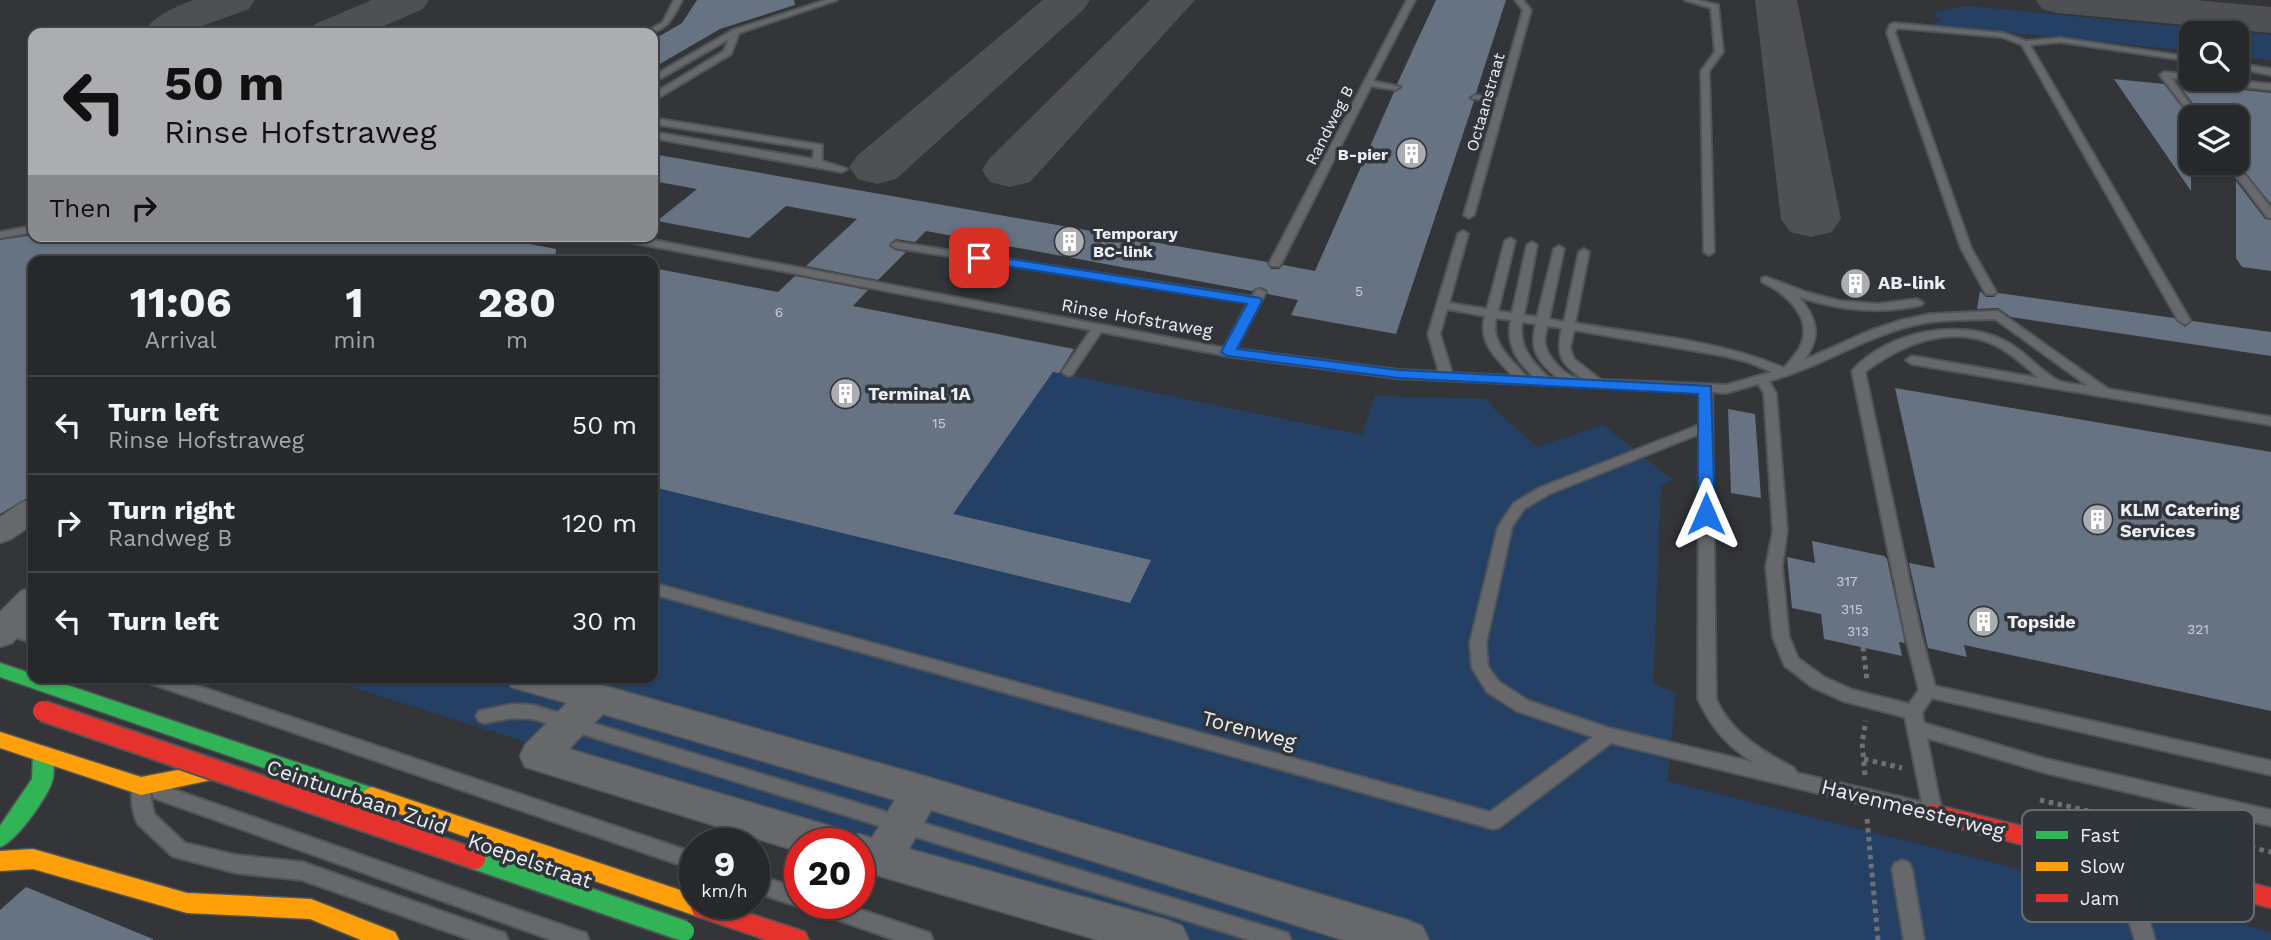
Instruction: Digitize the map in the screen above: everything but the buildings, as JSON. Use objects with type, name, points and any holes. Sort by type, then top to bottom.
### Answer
[{"type":"main road","points":[[0,670],[28,679]]},
{"type":"main road","points":[[38,683],[797,940]]},
{"type":"main road","name":"Ceintuurbaan Zuid","points":[[32,707],[684,932],[699,940]]},
{"type":"main road","name":"Koepelstraat","points":[[0,740],[141,786],[237,766],[264,769],[756,940]]},
{"type":"main road","points":[[0,838],[9,831],[41,781],[43,755]]},
{"type":"main road","name":"Havenmeesterweg","points":[[1933,813],[2022,836]]},
{"type":"main road","points":[[0,861],[33,859],[187,903],[311,909],[387,940]]},
{"type":"main road","name":"Havenmeesterweg","points":[[2254,894],[2271,898]]},
{"type":"street","points":[[0,518],[28,500]]},
{"type":"street","points":[[0,532],[28,512]]},
{"type":"street","points":[[15,625],[28,606]]},
{"type":"street","points":[[535,683],[582,710],[1167,940]]},
{"type":"street","points":[[582,710],[539,756],[784,830]]},
{"type":"street","points":[[891,831],[1409,939]]},
{"type":"lane","points":[[657,28],[666,23],[678,0]]},
{"type":"lane","points":[[658,76],[736,32],[833,0]]},
{"type":"lane","name":"Randweg B","points":[[1275,264],[1410,0]]},
{"type":"lane","name":"Octaanstraat","points":[[1469,215],[1527,10],[1519,0]]},
{"type":"lane","points":[[1689,0],[1715,7],[1719,52],[1705,71],[1709,252]]},
{"type":"lane","points":[[666,23],[679,25]]},
{"type":"lane","points":[[1990,292],[1966,248],[1891,33],[1894,24],[2003,35],[2025,43],[2060,40],[2179,57]]},
{"type":"lane","points":[[718,30],[736,32]]},
{"type":"lane","points":[[658,95],[728,51],[736,32]]},
{"type":"lane","points":[[2025,43],[2184,320]]},
{"type":"lane","points":[[2249,68],[2271,72]]},
{"type":"lane","points":[[2179,77],[2164,75],[2187,105]]},
{"type":"lane","points":[[1368,83],[1396,87]]},
{"type":"lane","points":[[2249,85],[2271,87]]},
{"type":"lane","points":[[1475,98],[1501,101]]},
{"type":"lane","points":[[658,122],[819,147],[817,163]]},
{"type":"lane","points":[[671,138],[688,127]]},
{"type":"lane","points":[[658,136],[842,169]]},
{"type":"lane","points":[[738,149],[754,137]]},
{"type":"lane","points":[[2240,175],[2271,215]]},
{"type":"lane","points":[[0,235],[28,230]]},
{"type":"lane","points":[[1447,377],[1434,334],[1463,234]]},
{"type":"lane","points":[[1510,241],[1488,327],[1493,347],[1524,381]]},
{"type":"lane","name":"Rinse Hofstraweg","points":[[645,242],[1228,352],[1398,374],[1447,377],[1727,389],[1784,373],[1873,334],[1906,323],[1930,318],[1998,316],[2103,391]]},
{"type":"lane","points":[[896,245],[1257,297],[1228,352]]},
{"type":"lane","points":[[1532,245],[1514,334],[1516,349],[1546,382]]},
{"type":"lane","points":[[1559,248],[1538,340],[1540,353],[1550,366],[1574,383]]},
{"type":"lane","points":[[1584,252],[1564,348],[1566,357],[1574,367],[1600,384]]},
{"type":"lane","points":[[1442,305],[1727,352],[1784,373],[1804,354],[1811,323],[1802,306],[1772,283],[1830,303],[1869,309],[1917,303]]},
{"type":"lane","points":[[1068,372],[1097,329]]},
{"type":"lane","points":[[1933,813],[1915,720],[1928,691],[1913,634],[1858,371],[1877,354],[1907,341],[1939,334],[1972,332],[2000,342],[2053,383]]},
{"type":"lane","points":[[1912,359],[2271,421]]},
{"type":"lane","points":[[1762,380],[1770,393],[1771,404],[1780,531],[1774,567],[1781,637],[1791,662],[1818,682],[1849,696],[2046,766],[2236,810]]},
{"type":"lane","points":[[1706,390],[1706,427],[1544,491],[1519,506],[1505,527],[1478,643],[1480,668],[1493,687],[1522,706],[1608,735],[1812,784]]},
{"type":"lane","name":"Havenmeesterweg","points":[[1706,427],[1707,699],[1713,716],[1733,738],[1763,761],[1812,784],[1933,813]]},
{"type":"lane","name":"Torenweg","points":[[658,590],[1493,821],[1608,735]]},
{"type":"lane","points":[[170,683],[679,857]]},
{"type":"lane","points":[[1928,691],[2271,768]]},
{"type":"lane","points":[[485,716],[512,711],[582,710]]},
{"type":"lane","points":[[141,786],[145,818],[179,850],[236,864],[302,872],[498,940]]},
{"type":"lane","name":"Koepelstraat","points":[[141,786],[579,940]]},
{"type":"lane","points":[[891,831],[1282,940]]},
{"type":"lane","points":[[1902,869],[1914,940]]},
{"type":"lane","points":[[861,919],[923,940]]},
{"type":"lane","points":[[2140,922],[2145,940]]},
{"type":"shaded area","points":[[1968,6],[2179,26],[2179,50],[1935,25],[1934,22],[1942,21],[1934,16],[1936,12]]},
{"type":"shaded area","points":[[2249,33],[2271,35],[2271,60],[2249,57]]},
{"type":"shaded area","points":[[1053,372],[1362,435],[1375,396],[1487,399],[1495,410],[1537,447],[1603,425],[1673,480],[1661,488],[1653,684],[1676,693],[1667,781],[2022,870],[2022,922],[2231,922],[2271,932],[2271,940],[1149,940],[875,849],[875,828],[798,828],[339,683],[658,683],[658,417],[970,490]]},
{"type":"taxiway","points":[[172,28],[187,17],[234,0]]},
{"type":"taxiway","points":[[343,28],[408,0]]},
{"type":"taxiway","points":[[877,167],[1069,0]]},
{"type":"taxiway","points":[[1010,170],[1174,0]]},
{"type":"taxiway","points":[[1776,0],[1811,219]]},
{"type":"taxiway","points":[[2057,0],[2271,20]]},
{"type":"traffic: fast","points":[[0,670],[28,679]]},
{"type":"traffic: fast","points":[[38,683],[372,796]]},
{"type":"traffic: fast","points":[[0,838],[9,831],[42,781],[43,755]]},
{"type":"traffic: fast","points":[[475,859],[684,931]]},
{"type":"traffic: slow","points":[[0,740],[141,786],[220,770]]},
{"type":"traffic: slow","points":[[372,796],[679,900]]},
{"type":"traffic: slow","points":[[0,861],[33,859],[187,903],[311,909],[387,940]]},
{"type":"traffic: jam","points":[[43,711],[475,859]]},
{"type":"traffic: jam","points":[[1933,813],[2022,835]]},
{"type":"traffic: jam","points":[[2254,894],[2271,898]]},
{"type":"traffic: jam","points":[[735,919],[797,940]]},
{"type":"place","name":"B-pier","points":[[1411,154]]},
{"type":"place","name":"Temporary BC-link","points":[[1070,242]]},
{"type":"place","name":"AB-link","points":[[1855,283]]},
{"type":"place","name":"Terminal 1A","points":[[845,394]]},
{"type":"place","name":"KLM Catering Services","points":[[2097,520]]},
{"type":"place","name":"Topside","points":[[1984,622]]},
{"type":"route","points":[[979,258],[1255,301],[1228,352],[1398,374],[1706,390],[1706,514]]}]
